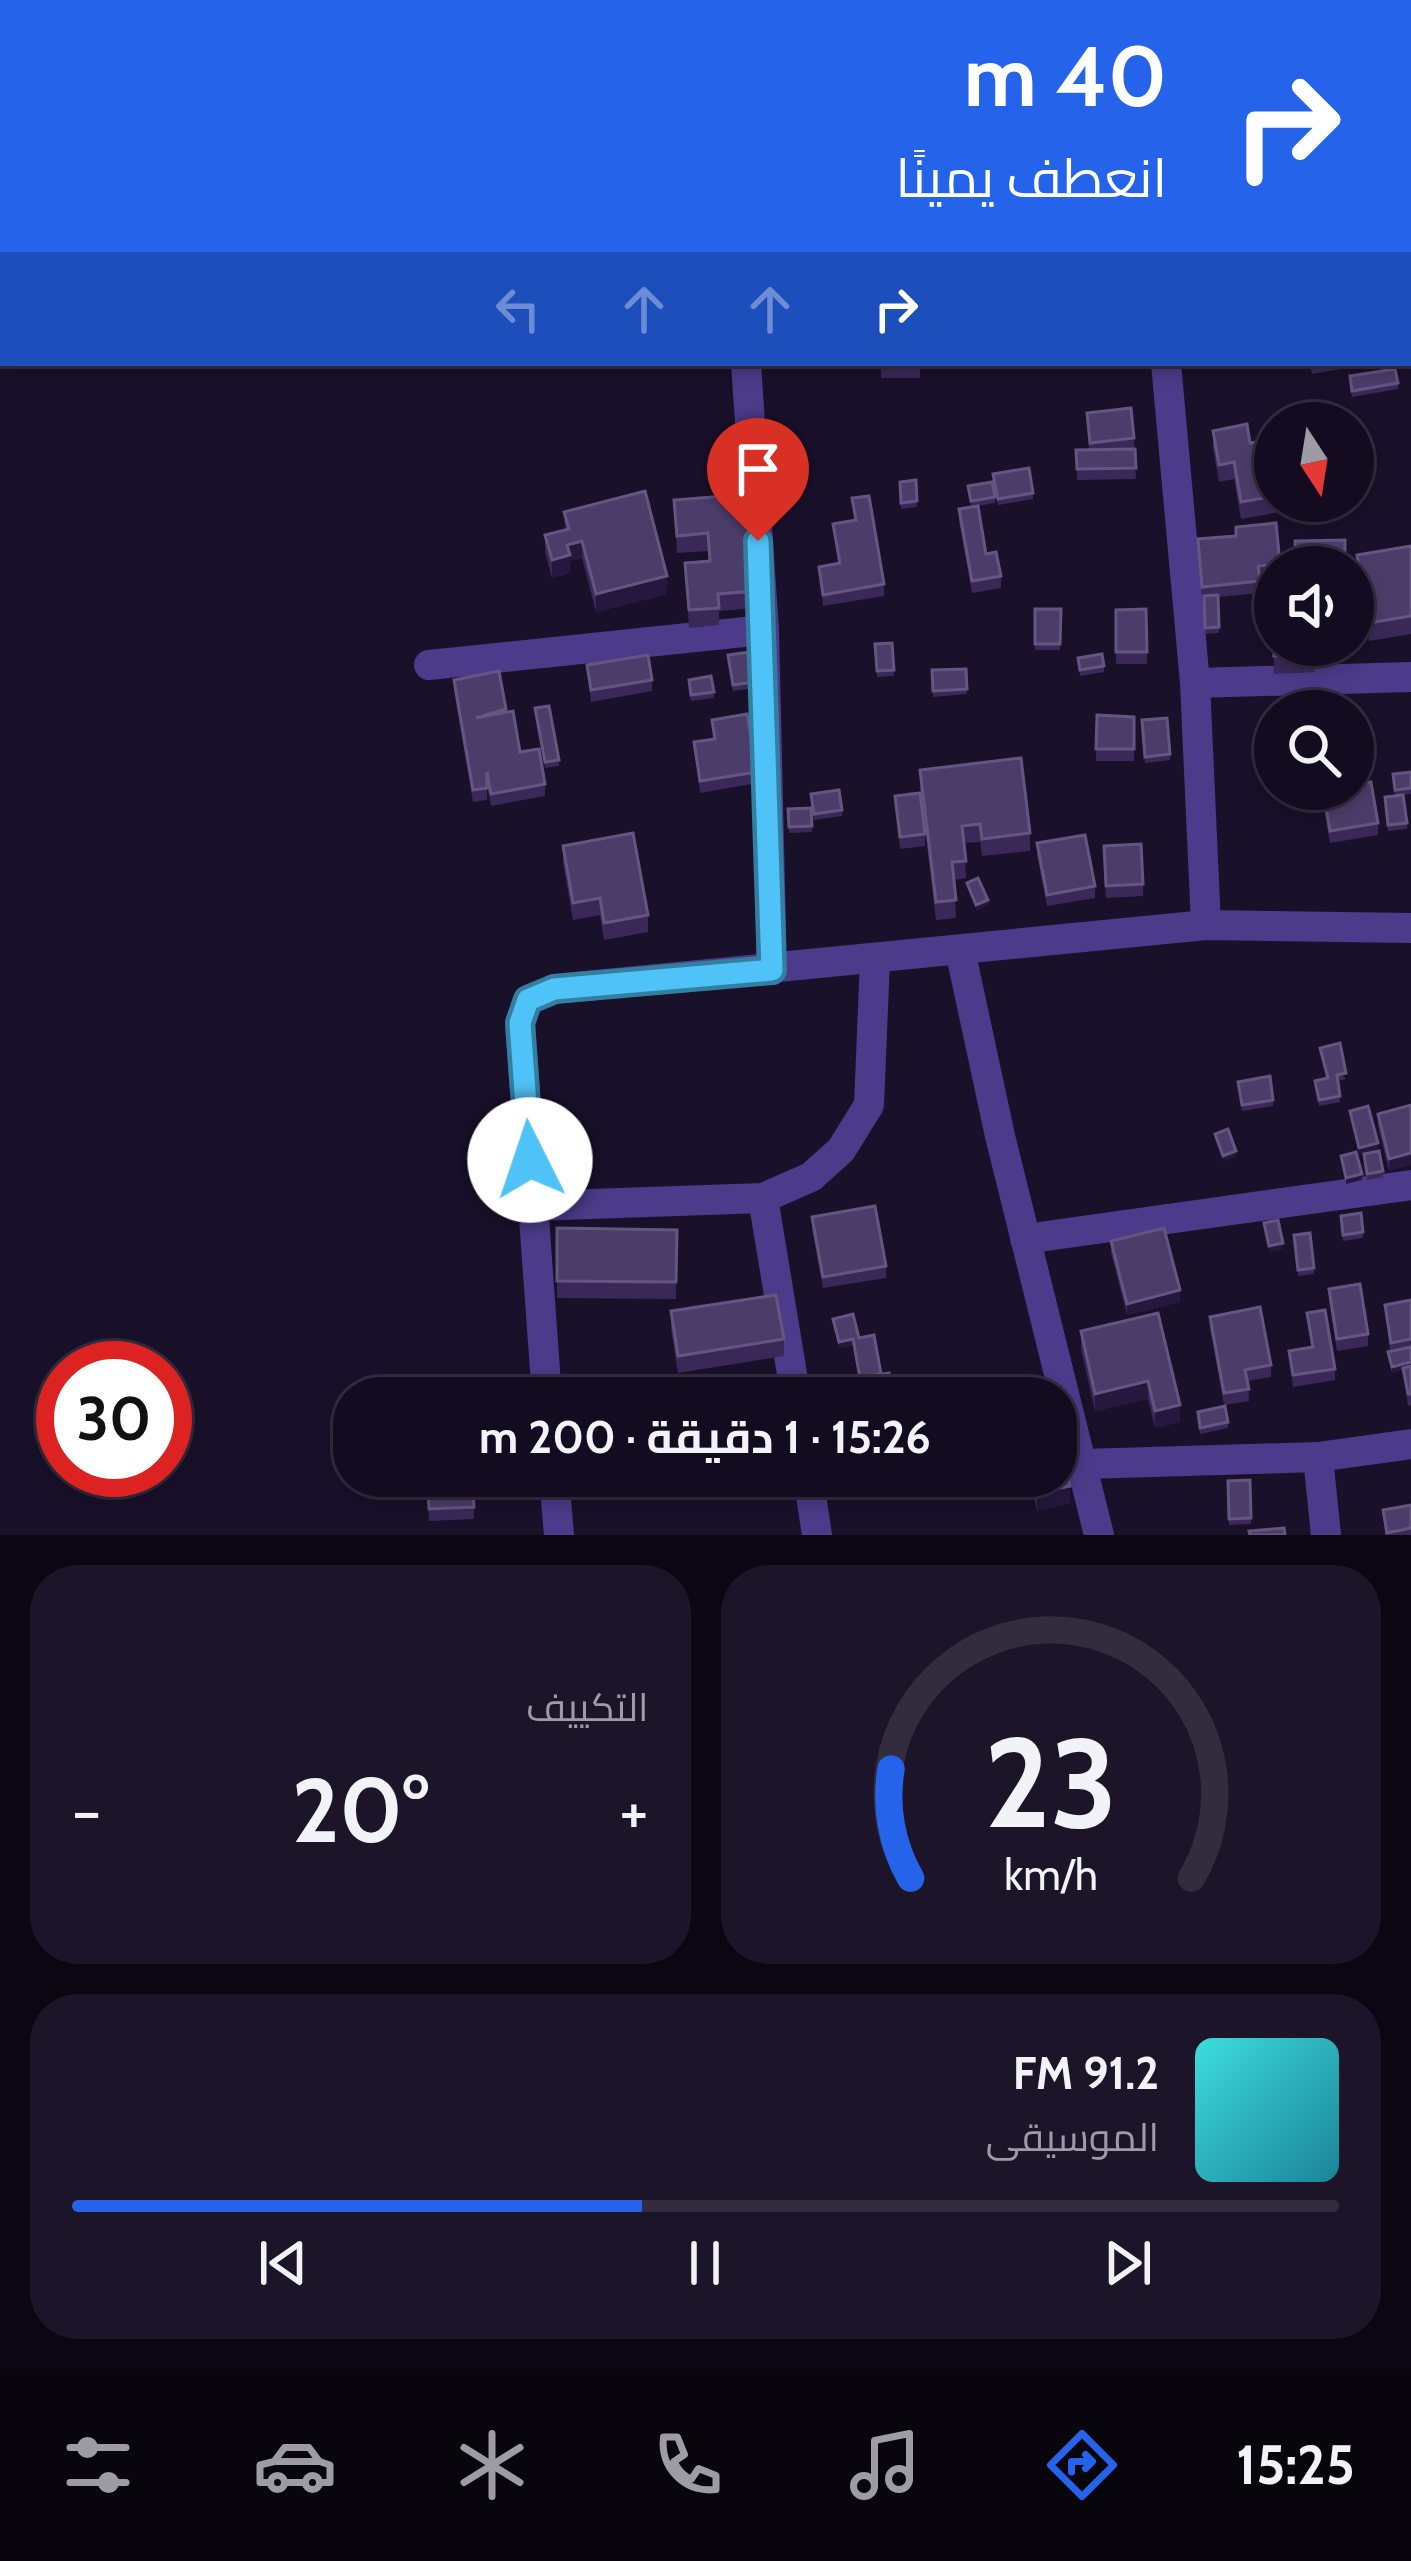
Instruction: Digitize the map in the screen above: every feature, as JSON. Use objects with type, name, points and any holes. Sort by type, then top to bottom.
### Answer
[{"type":"street","points":[[746,366],[764,630],[772,970]]},
{"type":"street","points":[[1166,366],[1195,683],[1206,925]]},
{"type":"street","points":[[429,665],[764,630]]},
{"type":"street","points":[[1195,683],[1411,677]]},
{"type":"street","points":[[545,1377],[520,1023],[528,1000],[554,989],[1206,925],[1411,928]]},
{"type":"street","points":[[960,950],[1025,1239],[1100,1535]]},
{"type":"street","points":[[533,1206],[763,1198],[811,1178],[842,1150],[869,1105],[875,960]]},
{"type":"street","points":[[1025,1239],[1411,1185]]},
{"type":"street","points":[[763,1198],[793,1377]]},
{"type":"street","points":[[1084,1464],[1318,1457],[1411,1444]]},
{"type":"street","points":[[1318,1457],[1326,1535]]},
{"type":"street","points":[[556,1497],[559,1535]]},
{"type":"street","points":[[811,1497],[817,1535]]},
{"type":"building","points":[[1395,369],[1398,383],[1352,391],[1350,376]]},
{"type":"building","points":[[1131,408],[1134,438],[1090,443],[1087,413]]},
{"type":"building","points":[[1247,424],[1250,443],[1254,442],[1254,500],[1241,502],[1234,462],[1219,465],[1213,431]]},
{"type":"building","points":[[1135,449],[1136,468],[1077,469],[1076,450]]},
{"type":"building","points":[[1029,468],[1033,493],[998,499],[993,474]]},
{"type":"building","points":[[916,480],[917,501],[901,503],[900,482]]},
{"type":"building","points":[[992,482],[995,497],[971,501],[968,486]]},
{"type":"building","points":[[645,491],[667,576],[596,594],[582,541],[567,545],[570,555],[552,560],[545,535],[569,529],[564,512]]},
{"type":"building","points":[[748,494],[756,591],[718,594],[719,608],[689,610],[685,563],[710,561],[708,533],[677,536],[674,500]]},
{"type":"building","points":[[869,496],[884,584],[823,595],[819,567],[840,563],[833,524],[856,520],[852,498]]},
{"type":"building","points":[[978,506],[986,554],[996,552],[1001,576],[972,581],[959,509]]},
{"type":"building","points":[[1276,523],[1278,546],[1254,546],[1254,582],[1202,587],[1198,539],[1236,536],[1236,527]]},
{"type":"building","points":[[1345,540],[1345,546],[1295,546],[1295,541]]},
{"type":"building","points":[[1411,546],[1411,616],[1374,622],[1374,552]]},
{"type":"building","points":[[1218,595],[1219,627],[1205,628],[1204,596]]},
{"type":"building","points":[[1035,609],[1061,609],[1060,644],[1035,644]]},
{"type":"building","points":[[1146,609],[1147,652],[1116,652],[1116,610]]},
{"type":"building","points":[[892,643],[894,670],[877,671],[875,644]]},
{"type":"building","points":[[750,652],[754,682],[733,685],[728,655]]},
{"type":"building","points":[[1102,654],[1104,666],[1080,670],[1078,658]]},
{"type":"building","points":[[648,655],[652,680],[591,690],[587,665]]},
{"type":"building","points":[[966,669],[967,689],[933,691],[932,670]]},
{"type":"building","points":[[499,671],[506,709],[476,718],[513,711],[520,752],[539,749],[545,784],[491,794],[487,772],[487,788],[473,790],[454,680]]},
{"type":"building","points":[[711,676],[714,692],[691,695],[689,680]]},
{"type":"building","points":[[549,706],[559,760],[545,762],[535,708]]},
{"type":"building","points":[[747,714],[757,772],[700,781],[694,742],[715,739],[712,720]]},
{"type":"building","points":[[1097,715],[1134,717],[1134,749],[1096,749]]},
{"type":"building","points":[[1167,718],[1170,754],[1145,757],[1142,720]]},
{"type":"building","points":[[1021,758],[1030,833],[982,839],[980,824],[962,826],[966,861],[952,862],[956,900],[936,902],[920,770]]},
{"type":"building","points":[[1411,772],[1411,788],[1395,790],[1393,774]]},
{"type":"building","points":[[839,790],[842,810],[814,814],[811,794]]},
{"type":"building","points":[[920,793],[925,834],[900,837],[895,796]]},
{"type":"building","points":[[1403,795],[1407,823],[1388,825],[1385,797]]},
{"type":"building","points":[[1374,800],[1378,823],[1330,831],[1326,810],[1374,810]]},
{"type":"building","points":[[811,808],[812,826],[789,827],[788,809]]},
{"type":"building","points":[[633,833],[648,915],[604,923],[600,898],[573,903],[563,846]]},
{"type":"building","points":[[1085,835],[1095,886],[1047,895],[1037,843]]},
{"type":"building","points":[[1141,844],[1143,884],[1106,886],[1104,846]]},
{"type":"building","points":[[978,878],[988,900],[976,905],[967,883]]},
{"type":"building","points":[[1340,1043],[1346,1073],[1337,1075],[1340,1096],[1319,1100],[1315,1081],[1328,1078],[1320,1048]]},
{"type":"building","points":[[1270,1076],[1273,1100],[1242,1105],[1238,1082]]},
{"type":"building","points":[[1411,1105],[1411,1153],[1389,1159],[1378,1114]]},
{"type":"building","points":[[1368,1106],[1378,1143],[1359,1148],[1350,1111]]},
{"type":"building","points":[[1228,1129],[1236,1151],[1223,1156],[1215,1134]]},
{"type":"building","points":[[1379,1151],[1383,1171],[1367,1174],[1364,1154]]},
{"type":"building","points":[[1356,1152],[1362,1174],[1346,1178],[1341,1156]]},
{"type":"building","points":[[875,1206],[886,1266],[823,1277],[812,1217]]},
{"type":"building","points":[[1361,1213],[1363,1232],[1343,1235],[1341,1216]]},
{"type":"building","points":[[1278,1220],[1283,1243],[1269,1246],[1264,1223]]},
{"type":"building","points":[[557,1228],[677,1230],[676,1282],[557,1281]]},
{"type":"building","points":[[1164,1228],[1180,1290],[1127,1304],[1111,1241]]},
{"type":"building","points":[[1310,1233],[1314,1268],[1298,1270],[1294,1235]]},
{"type":"building","points":[[1360,1284],[1368,1334],[1337,1339],[1329,1289]]},
{"type":"building","points":[[776,1295],[784,1339],[678,1356],[671,1311]]},
{"type":"building","points":[[1411,1300],[1411,1339],[1391,1343],[1385,1305]]},
{"type":"building","points":[[1260,1307],[1271,1365],[1245,1370],[1249,1389],[1224,1393],[1210,1317]]},
{"type":"building","points":[[1325,1310],[1335,1369],[1293,1375],[1289,1351],[1313,1347],[1307,1313]]},
{"type":"building","points":[[1158,1313],[1180,1405],[1155,1411],[1148,1381],[1095,1394],[1081,1331]]},
{"type":"building","points":[[853,1314],[859,1338],[874,1335],[881,1374],[860,1377],[853,1339],[839,1342],[833,1319]]},
{"type":"building","points":[[1411,1347],[1411,1362],[1392,1367],[1388,1352]]},
{"type":"building","points":[[1411,1366],[1411,1394],[1408,1394],[1403,1368]]},
{"type":"building","points":[[1225,1406],[1228,1422],[1200,1428],[1198,1412]]},
{"type":"building","points":[[1250,1480],[1251,1518],[1229,1519],[1228,1481]]},
{"type":"building","points":[[428,1497],[473,1497],[474,1507],[429,1509]]},
{"type":"building","points":[[1411,1505],[1411,1528],[1387,1533],[1383,1510]]},
{"type":"building","points":[[1284,1528],[1285,1535],[1250,1535],[1249,1531]]},
{"type":"route","points":[[530,1160],[520,1023],[528,1000],[554,989],[772,970],[758,541]]}]
